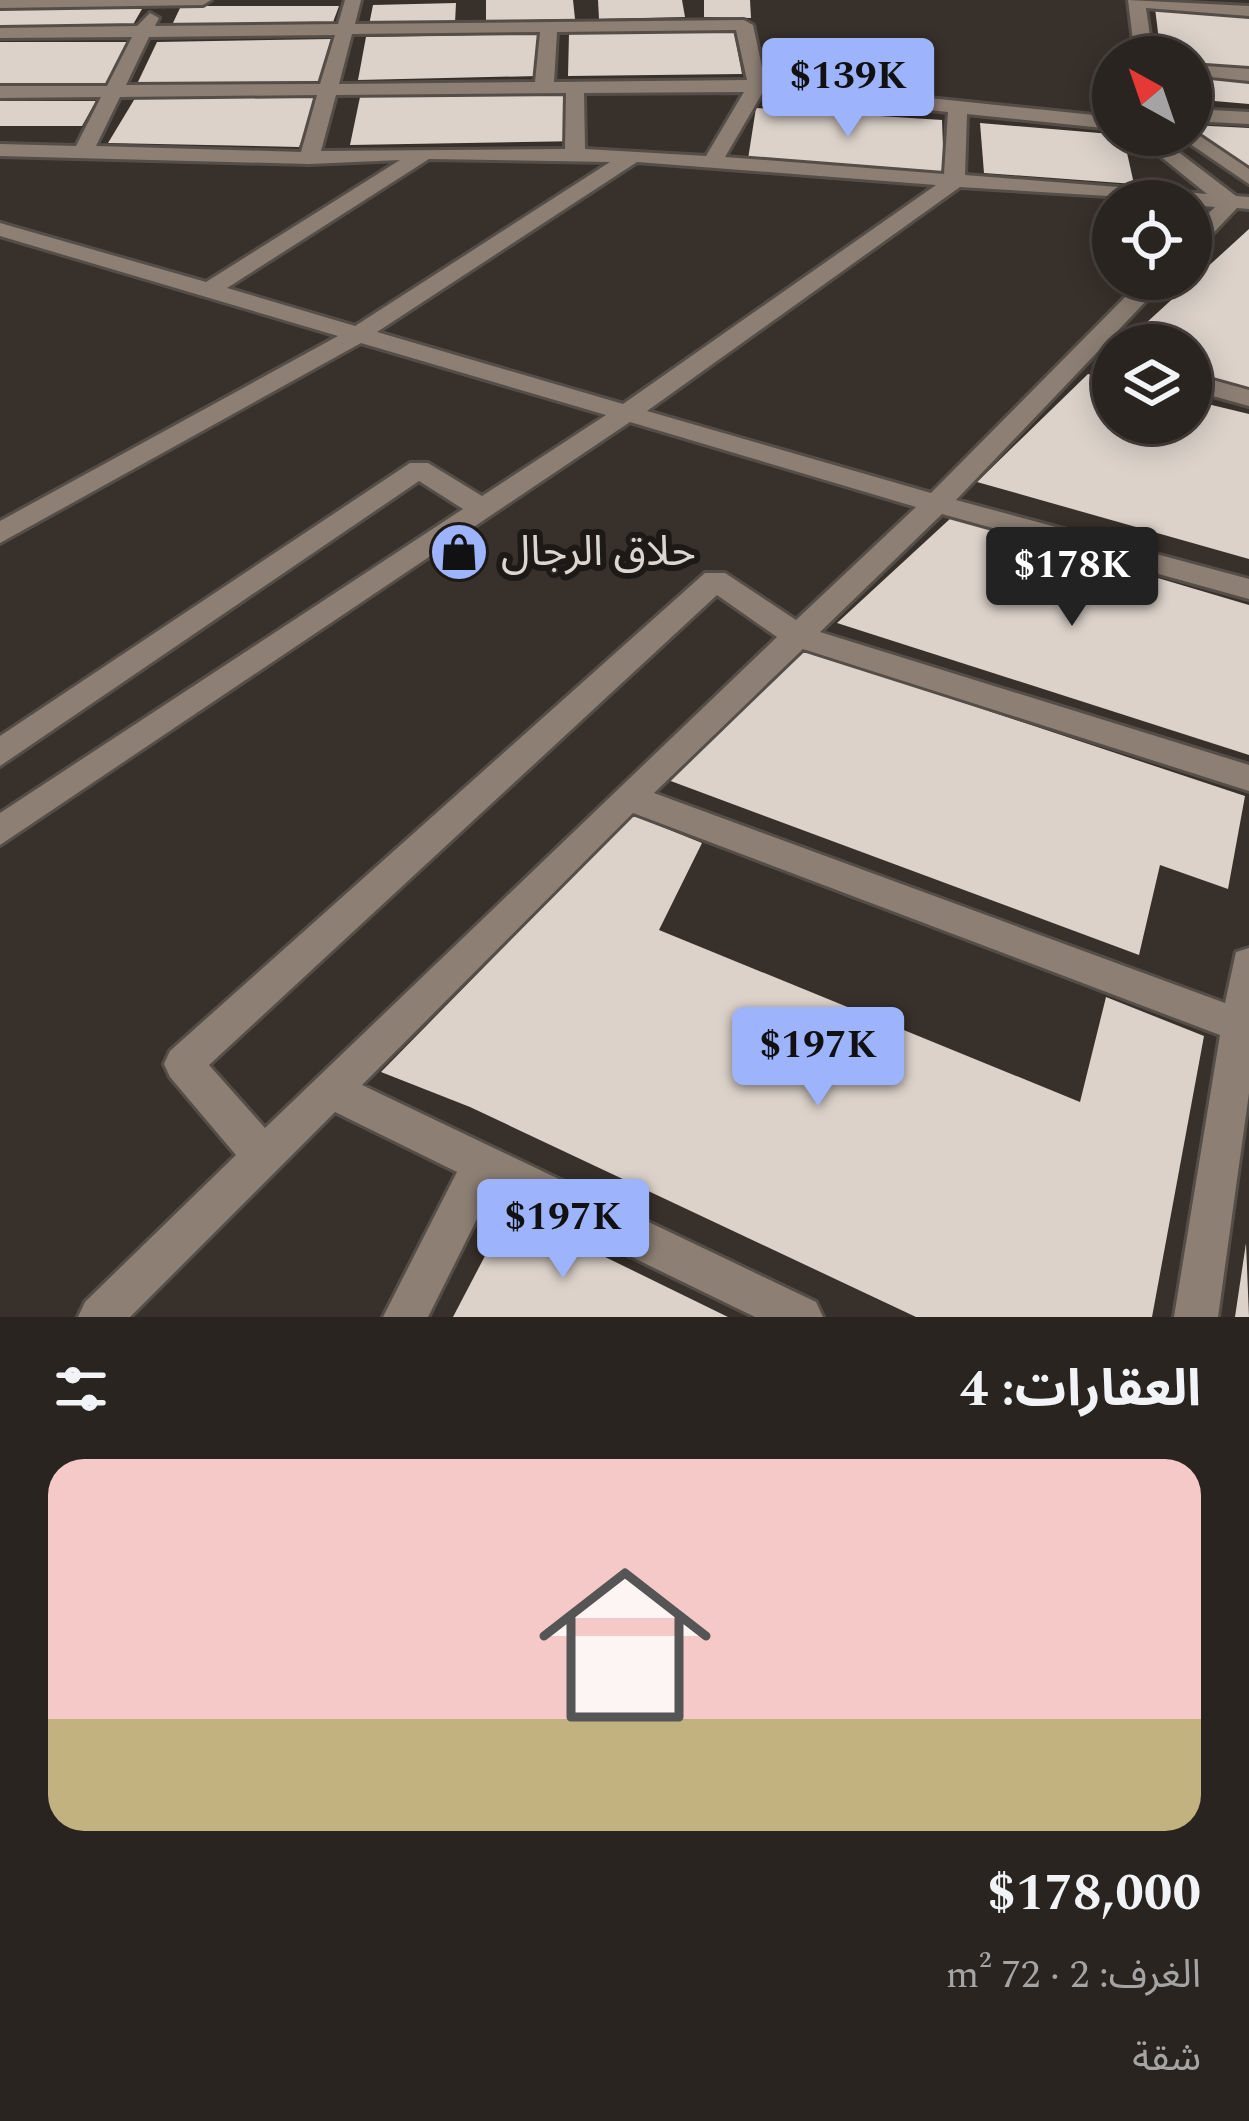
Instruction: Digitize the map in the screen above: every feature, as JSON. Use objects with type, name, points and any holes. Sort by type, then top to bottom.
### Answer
[{"type":"street","points":[[0,3],[203,0]]},
{"type":"street","points":[[309,158],[348,32],[353,0]]},
{"type":"street","points":[[83,152],[146,31],[156,1]]},
{"type":"street","points":[[1141,36],[1136,1],[1249,11]]},
{"type":"street","points":[[0,33],[348,32],[464,22],[549,27],[745,25],[757,86],[712,163]]},
{"type":"street","points":[[544,88],[549,27]]},
{"type":"street","points":[[1212,72],[1249,76]]},
{"type":"street","points":[[0,92],[757,86],[1092,121]]},
{"type":"street","points":[[575,88],[575,155]]},
{"type":"street","points":[[954,182],[958,110]]},
{"type":"street","points":[[1212,116],[1249,118]]},
{"type":"street","points":[[0,150],[309,158],[425,153],[633,156],[1243,207]]},
{"type":"street","points":[[1212,152],[1249,178]]},
{"type":"street","points":[[211,289],[425,153]]},
{"type":"street","points":[[0,533],[357,335],[633,156]]},
{"type":"street","points":[[1173,156],[1243,207]]},
{"type":"street","points":[[0,831],[628,412],[954,182]]},
{"type":"street","points":[[1212,228],[1243,207]]},
{"type":"street","points":[[0,229],[937,503],[1249,589]]},
{"type":"street","points":[[100,1317],[628,797],[1092,362]]},
{"type":"street","points":[[1212,388],[1249,398]]},
{"type":"street","points":[[0,753],[419,469],[483,509]]},
{"type":"street","points":[[260,1159],[245,1131],[183,1064],[716,580],[798,636],[1249,778]]},
{"type":"street","points":[[628,797],[1244,1027]]},
{"type":"street","points":[[1196,1317],[1244,1027],[1249,964]]},
{"type":"street","points":[[330,1090],[799,1317]]},
{"type":"street","points":[[405,1317],[484,1162]]},
{"type":"building","points":[[486,0],[573,0],[575,19],[486,21]]},
{"type":"building","points":[[598,0],[682,0],[685,17],[599,19]]},
{"type":"building","points":[[704,0],[750,0],[751,18],[704,17]]},
{"type":"building","points":[[456,3],[455,23],[369,25],[373,5]]},
{"type":"building","points":[[181,6],[339,6],[332,25],[172,25]]},
{"type":"building","points":[[1155,8],[1249,16],[1249,68],[1212,65],[1212,36],[1158,36]]},
{"type":"building","points":[[0,9],[142,9],[131,28],[0,27]]},
{"type":"building","points":[[734,32],[742,74],[568,76],[569,34]]},
{"type":"building","points":[[538,34],[538,76],[358,80],[366,37]]},
{"type":"building","points":[[331,39],[319,81],[137,84],[157,42]]},
{"type":"building","points":[[0,42],[129,42],[105,85],[0,85]]},
{"type":"building","points":[[1212,78],[1249,81],[1249,104],[1212,101]]},
{"type":"building","points":[[582,93],[583,141],[350,145],[360,97]]},
{"type":"building","points":[[137,95],[319,98],[299,147],[108,143]]},
{"type":"building","points":[[0,101],[96,101],[82,126],[0,126]]},
{"type":"building","points":[[756,108],[942,120],[944,173],[748,159]]},
{"type":"building","points":[[980,123],[1092,132],[1092,156],[1128,156],[1133,180],[1092,181],[984,173]]},
{"type":"building","points":[[1212,126],[1249,128],[1249,168],[1212,143]]},
{"type":"building","points":[[1249,229],[1249,389],[1212,380],[1212,324],[1145,324],[1171,300],[1212,300],[1212,263]]},
{"type":"building","points":[[1088,374],[1092,375],[1092,444],[1212,444],[1212,405],[1249,414],[1249,559],[977,482]]},
{"type":"building","points":[[952,517],[1249,605],[1249,755],[837,623]]},
{"type":"building","points":[[799,648],[1245,796],[1228,889],[1160,865],[1139,955],[668,780]]},
{"type":"building","points":[[633,815],[702,843],[659,930],[1080,1102],[1106,997],[1204,1036],[1152,1317],[916,1317],[470,1107],[381,1072]]},
{"type":"building","points":[[509,1210],[728,1317],[453,1317]]},
{"type":"building","points":[[1246,1243],[1249,1317],[1235,1317]]},
{"type":"place","name":"حلاق الرجال","points":[[459,552]]}]
